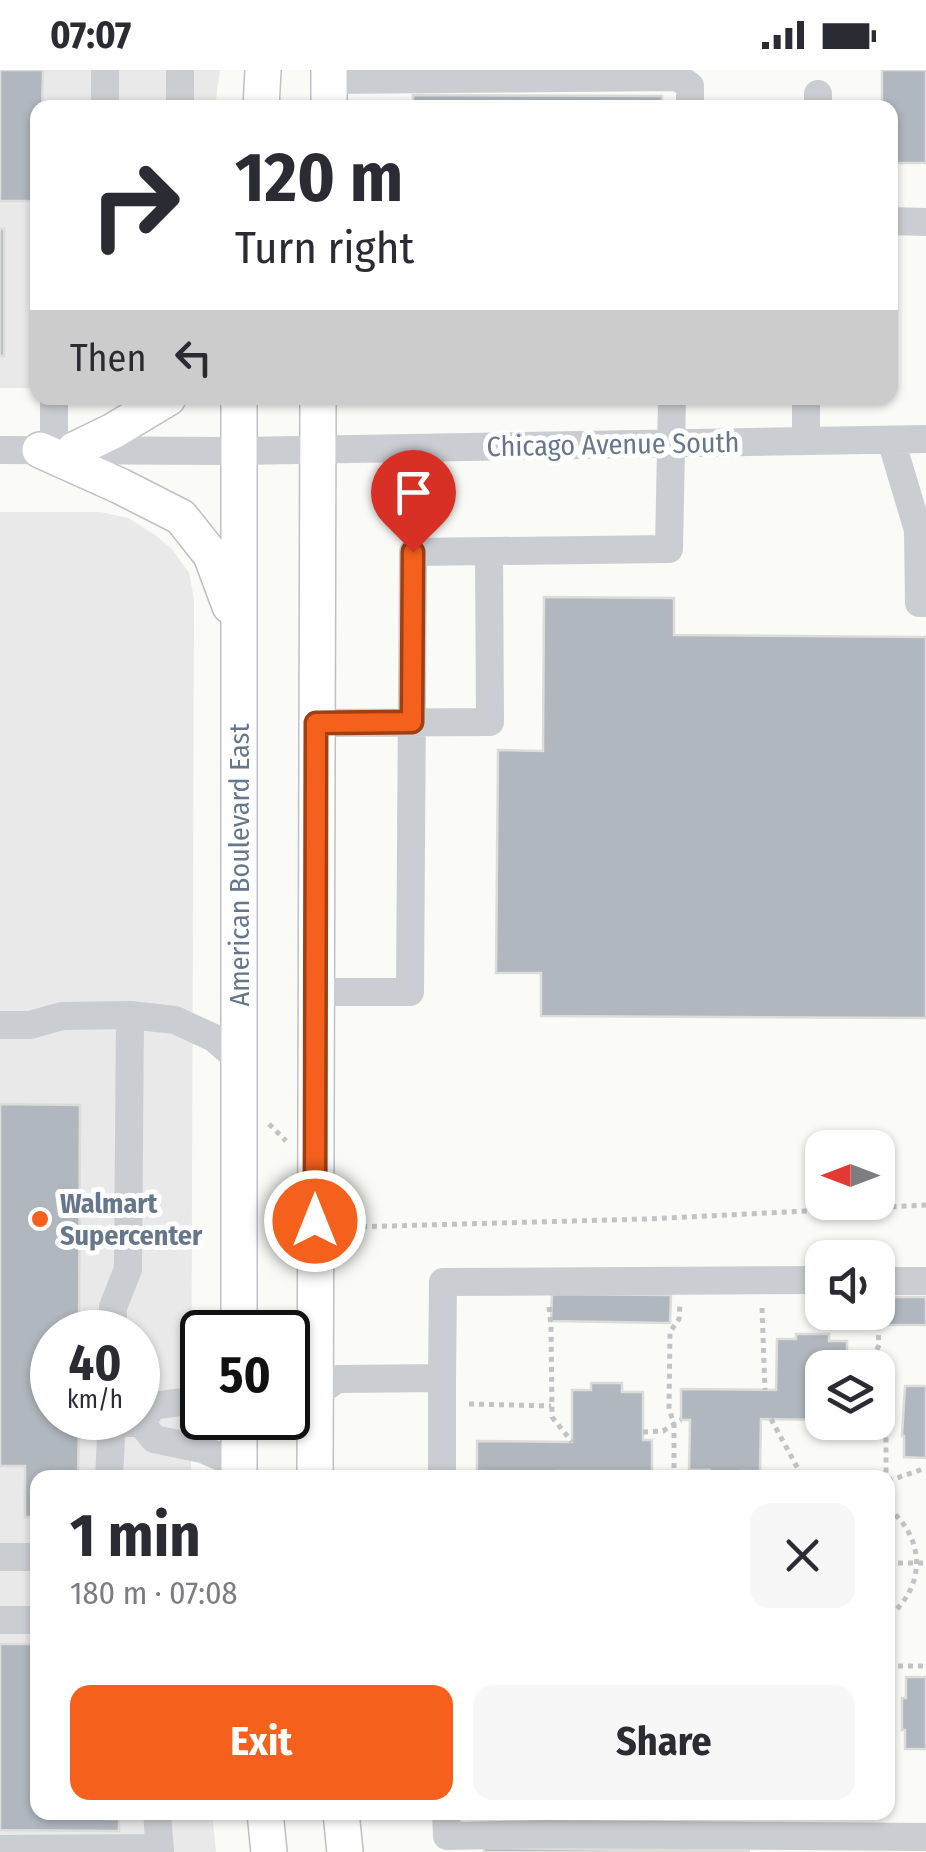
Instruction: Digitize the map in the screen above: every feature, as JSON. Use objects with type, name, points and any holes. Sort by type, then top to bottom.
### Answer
[{"type":"main road","points":[[260,100],[262,70]]},
{"type":"main road","points":[[56,450],[113,431],[156,405]]},
{"type":"main road","name":"American Boulevard East","points":[[239,405],[239,1310]]},
{"type":"main road","points":[[304,1310],[316,992],[318,405]]},
{"type":"main road","points":[[56,450],[181,517],[211,555],[239,630]]},
{"type":"main road","points":[[238,1470],[239,1440]]},
{"type":"main road","points":[[309,1440],[314,1470]]},
{"type":"main road","points":[[267,1820],[269,1852]]},
{"type":"main road","points":[[342,1820],[345,1852]]},
{"type":"street","points":[[105,70],[105,100]]},
{"type":"street","points":[[180,70],[180,100]]},
{"type":"street","points":[[329,86],[678,78],[690,86],[690,100]]},
{"type":"street","points":[[898,222],[926,222]]},
{"type":"street","points":[[54,405],[56,450]]},
{"type":"street","points":[[316,992],[410,992],[413,552],[669,550],[672,405]]},
{"type":"street","points":[[806,405],[806,441]]},
{"type":"street","name":"Chicago Avenue South","points":[[0,450],[926,439]]},
{"type":"street","points":[[891,440],[921,524],[918,603],[926,603]]},
{"type":"street","points":[[316,723],[490,722],[489,551]]},
{"type":"street","points":[[113,1310],[128,1268],[130,1015]]},
{"type":"street","points":[[0,1025],[30,1025],[62,1016],[130,1015],[175,1020],[214,1038],[239,1060]]},
{"type":"street","points":[[442,1470],[443,1282],[805,1280]]},
{"type":"street","points":[[895,1280],[926,1280]]},
{"type":"street","points":[[310,1391],[336,1379],[442,1391]]},
{"type":"street","points":[[109,1470],[111,1440]]},
{"type":"street","points":[[159,1440],[202,1449],[236,1470]]},
{"type":"street","points":[[0,1556],[30,1557]]},
{"type":"street","points":[[0,1620],[30,1620]]},
{"type":"street","points":[[446,1820],[447,1836],[926,1837]]},
{"type":"street","points":[[0,1849],[154,1831]]},
{"type":"path","points":[[264,1119],[294,1150]]},
{"type":"path","points":[[352,1227],[645,1219],[926,1205]]},
{"type":"path","points":[[760,1280],[765,1390]]},
{"type":"path","points":[[674,1470],[670,1332],[679,1319],[681,1281]]},
{"type":"path","points":[[545,1282],[552,1326],[550,1406],[552,1417],[572,1442]]},
{"type":"path","points":[[442,1391],[550,1406]]},
{"type":"path","points":[[771,1419],[799,1470]]},
{"type":"path","points":[[642,1432],[663,1431],[681,1420]]},
{"type":"path","points":[[886,1440],[887,1470]]},
{"type":"path","points":[[895,1478],[926,1468]]},
{"type":"path","points":[[895,1514],[918,1545],[923,1563],[916,1588],[895,1612]]},
{"type":"path","points":[[895,1563],[923,1563]]},
{"type":"path","points":[[895,1666],[926,1666]]},
{"type":"shaded area","points":[[0,70],[220,70],[216,100],[30,100],[30,388],[0,388]]},
{"type":"shaded area","points":[[0,512],[100,512],[128,518],[172,549],[189,573],[194,599],[192,1310],[180,1310],[180,1440],[191,1440],[191,1470],[30,1470],[30,1820],[213,1820],[216,1852],[0,1852]]},
{"type":"building","points":[[0,70],[43,70],[42,100],[30,100],[30,201],[0,201]]},
{"type":"building","points":[[882,70],[926,70],[926,163],[898,163],[898,100],[882,100]]},
{"type":"building","points":[[413,95],[662,96],[662,100],[413,100]]},
{"type":"building","points":[[0,229],[4,229],[4,356],[0,356]]},
{"type":"building","points":[[544,597],[674,598],[674,635],[926,637],[926,1018],[541,1016],[541,973],[496,973],[498,750],[543,751]]},
{"type":"building","name":"Walmart Supercenter","points":[[0,1104],[80,1105],[79,1310],[30,1310],[30,1440],[79,1440],[78,1470],[30,1470],[30,1517],[25,1517],[25,1466],[0,1466]]},
{"type":"building","points":[[552,1294],[671,1295],[670,1323],[551,1321]]},
{"type":"building","points":[[895,1297],[926,1297],[926,1325],[895,1325]]},
{"type":"building","points":[[796,1334],[829,1334],[829,1341],[847,1341],[847,1350],[805,1350],[805,1420],[761,1419],[760,1470],[689,1470],[690,1420],[681,1420],[681,1389],[776,1390],[777,1339],[796,1339]]},
{"type":"building","points":[[591,1383],[622,1383],[622,1392],[643,1392],[643,1440],[652,1440],[652,1470],[477,1470],[477,1441],[572,1442],[572,1390],[591,1390]]},
{"type":"building","points":[[905,1386],[926,1386],[926,1458],[904,1457]]},
{"type":"building","points":[[0,1644],[30,1644],[30,1820],[119,1820],[119,1831],[0,1830]]},
{"type":"building","points":[[906,1677],[926,1677],[926,1749],[905,1749],[902,1698],[906,1698]]},
{"type":"building","points":[[484,1848],[750,1851],[484,1852]]},
{"type":"place","name":"Walmart Supercenter","points":[[40,1219]]},
{"type":"route","points":[[315,1221],[316,723],[412,722],[413,552]]}]
